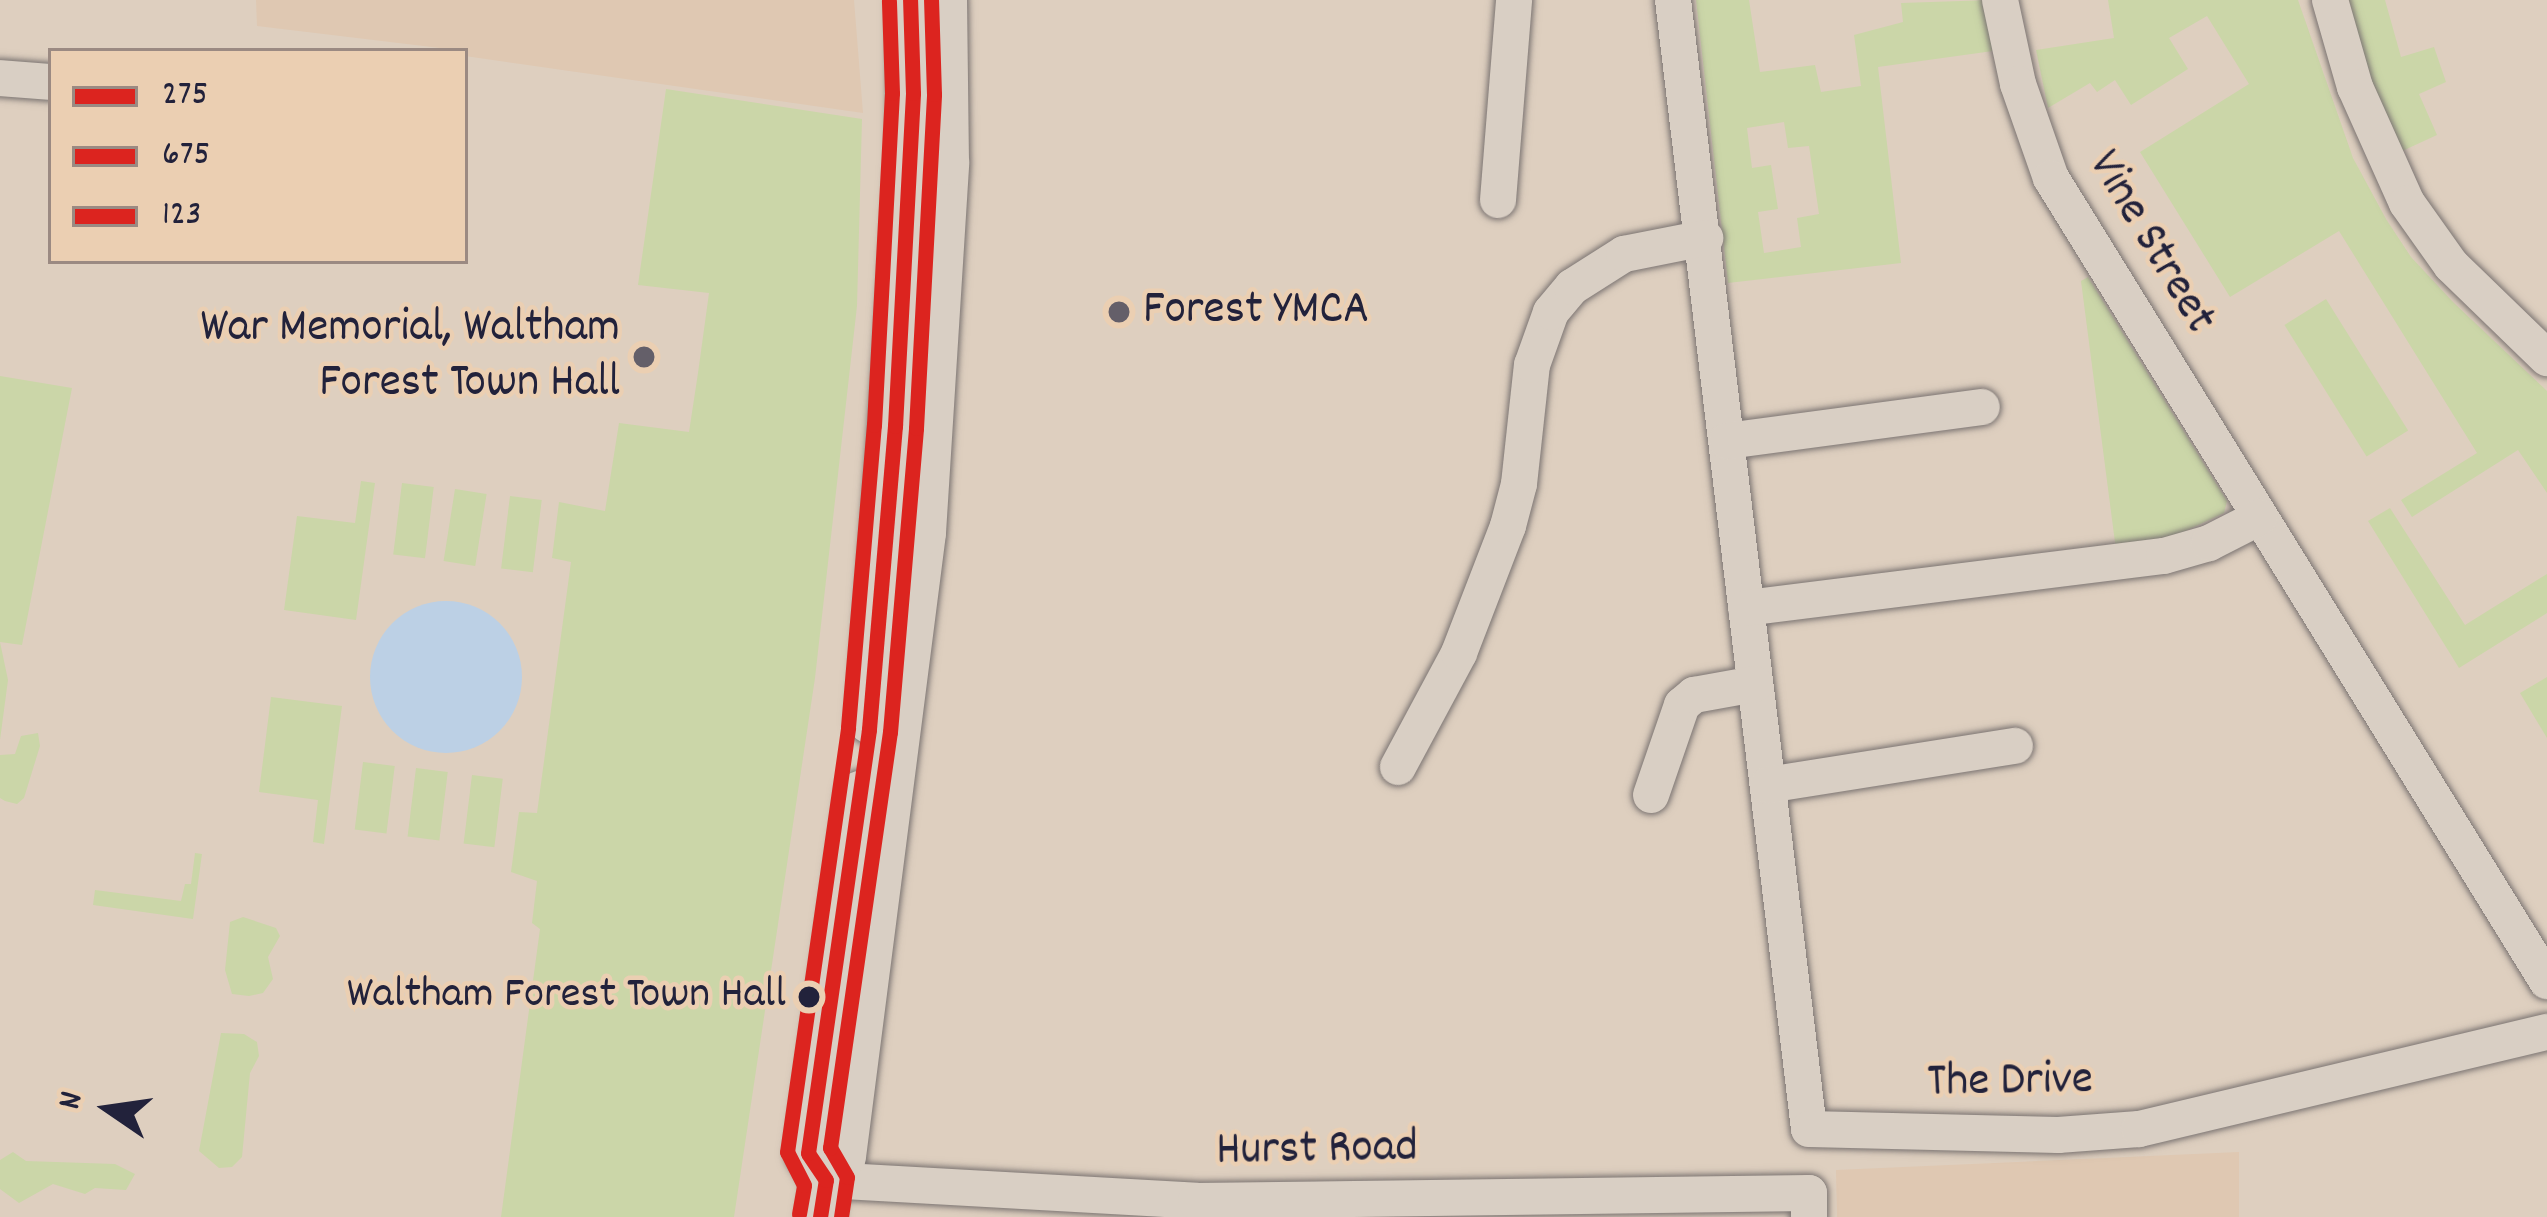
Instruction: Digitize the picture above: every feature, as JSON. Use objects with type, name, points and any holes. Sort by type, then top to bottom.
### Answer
[{"type":"main road","points":[[823,1199],[808,1153],[873,695],[911,137],[910,0]]},
{"type":"main road","points":[[823,1199],[843,1156],[921,550],[946,162],[944,0]]},
{"type":"street","points":[[1498,200],[1514,0]]},
{"type":"street","name":"The Drive","points":[[1673,0],[1706,238],[1809,1129],[2058,1135],[2140,1129],[2547,1032]]},
{"type":"street","name":"Vine Street","points":[[2000,0],[2018,83],[2050,178],[2547,981]]},
{"type":"street","points":[[2330,0],[2355,87],[2407,203],[2451,265],[2547,358]]},
{"type":"street","points":[[0,78],[48,82]]},
{"type":"street","points":[[1398,767],[1459,652],[1508,526],[1519,484],[1532,364],[1551,312],[1572,287],[1624,254],[1706,238]]},
{"type":"street","points":[[1727,441],[1982,406]]},
{"type":"street","points":[[1746,608],[2164,556],[2209,543],[2260,518]]},
{"type":"street","points":[[1651,795],[1682,705],[1694,695],[1755,684]]},
{"type":"street","points":[[1768,785],[2015,746]]},
{"type":"street","name":"Hurst Road","points":[[823,1199],[1809,1205]]},
{"type":"shaded area","points":[[256,0],[854,0],[863,113],[468,56],[468,48],[257,26]]},
{"type":"shaded area","points":[[2239,1152],[2239,1217],[1837,1217],[1836,1170]]},
{"type":"green space","points":[[1696,0],[1749,0],[1760,72],[1815,65],[1821,92],[1861,86],[1854,35],[1903,22],[1901,3],[1991,0],[2000,50],[1878,67],[1901,263],[1728,283]],"holes":[[[1784,122],[1788,148],[1809,146],[1819,214],[1797,218],[1801,247],[1764,253],[1758,212],[1778,209],[1771,165],[1752,168],[1747,128]]]},
{"type":"green space","points":[[2108,0],[2298,0],[2353,158],[2386,219],[2411,257],[2453,302],[2547,391],[2547,493],[2518,450],[2412,517],[2401,500],[2477,453],[2339,231],[2230,297],[2140,152],[2249,84],[2207,16],[2169,38],[2188,69],[2131,105],[2115,80],[2097,92],[2090,83],[2048,108],[2036,50],[2114,38]]},
{"type":"green space","points":[[2349,0],[2385,0],[2401,57],[2434,47],[2446,82],[2419,94],[2437,135],[2400,152],[2368,74]]},
{"type":"green space","points":[[666,89],[862,119],[857,306],[815,678],[734,1217],[501,1217],[540,929],[532,923],[537,881],[511,872],[519,812],[537,813],[571,562],[552,558],[559,502],[605,511],[619,423],[689,432],[698,373],[709,293],[638,285]]},
{"type":"green space","points":[[2088,277],[2227,501],[2224,513],[2162,542],[2116,550],[2081,281]]},
{"type":"green space","points":[[2326,299],[2408,430],[2367,456],[2284,325]]},
{"type":"green space","points":[[0,376],[72,388],[22,645],[0,642]]},
{"type":"green space","points":[[361,481],[375,483],[356,620],[284,610],[297,516],[355,523]]},
{"type":"green space","points":[[402,483],[434,487],[425,558],[393,554]]},
{"type":"green space","points":[[455,489],[487,494],[475,566],[444,561]]},
{"type":"green space","points":[[510,496],[542,500],[533,572],[501,568]]},
{"type":"green space","points":[[2390,508],[2465,625],[2547,574],[2547,613],[2459,668],[2368,521]]},
{"type":"green space","points":[[0,642],[8,680],[0,740]]},
{"type":"green space","points":[[2547,677],[2547,738],[2520,693]]},
{"type":"green space","points":[[271,697],[342,706],[324,844],[313,842],[318,800],[259,792]]},
{"type":"green space","points":[[38,733],[40,746],[24,798],[17,804],[5,801],[0,798],[0,755],[15,754],[21,736]]},
{"type":"green space","points":[[363,762],[395,766],[386,833],[355,829]]},
{"type":"green space","points":[[416,768],[448,772],[439,840],[408,836]]},
{"type":"green space","points":[[472,775],[503,779],[494,847],[464,843]]},
{"type":"green space","points":[[195,853],[202,854],[193,919],[93,905],[95,890],[181,901],[185,884],[191,884]]},
{"type":"green space","points":[[243,917],[276,928],[280,936],[268,957],[273,979],[263,993],[249,996],[232,994],[225,970],[230,922]]},
{"type":"green space","points":[[221,1033],[244,1034],[257,1042],[259,1056],[250,1073],[242,1157],[232,1167],[219,1168],[199,1151]]},
{"type":"green space","points":[[13,1152],[26,1161],[115,1164],[135,1174],[126,1190],[95,1188],[85,1194],[53,1184],[19,1203],[0,1189],[0,1160]]},
{"type":"water","points":[[446,601],[475,607],[500,623],[516,648],[522,677],[516,706],[500,731],[475,747],[446,753],[417,747],[392,731],[376,706],[370,677],[376,648],[392,623],[417,607]]},
{"type":"transit line","name":"275","points":[[820,1217],[826,1180],[808,1153],[869,729],[895,426],[913,93],[910,0]]},
{"type":"transit line","name":"675","points":[[841,1217],[847,1177],[830,1148],[890,732],[916,428],[934,94],[931,0]]},
{"type":"transit line","name":"123","points":[[799,1214],[804,1185],[787,1152],[848,727],[874,425],[892,93],[889,1]]},
{"type":"place","name":"Forest YMCA","points":[[1119,312]]},
{"type":"place","name":"War Memorial, Waltham Forest Town Hall","points":[[644,357]]},
{"type":"place","name":"Waltham Forest Town Hall","points":[[809,997]]}]
